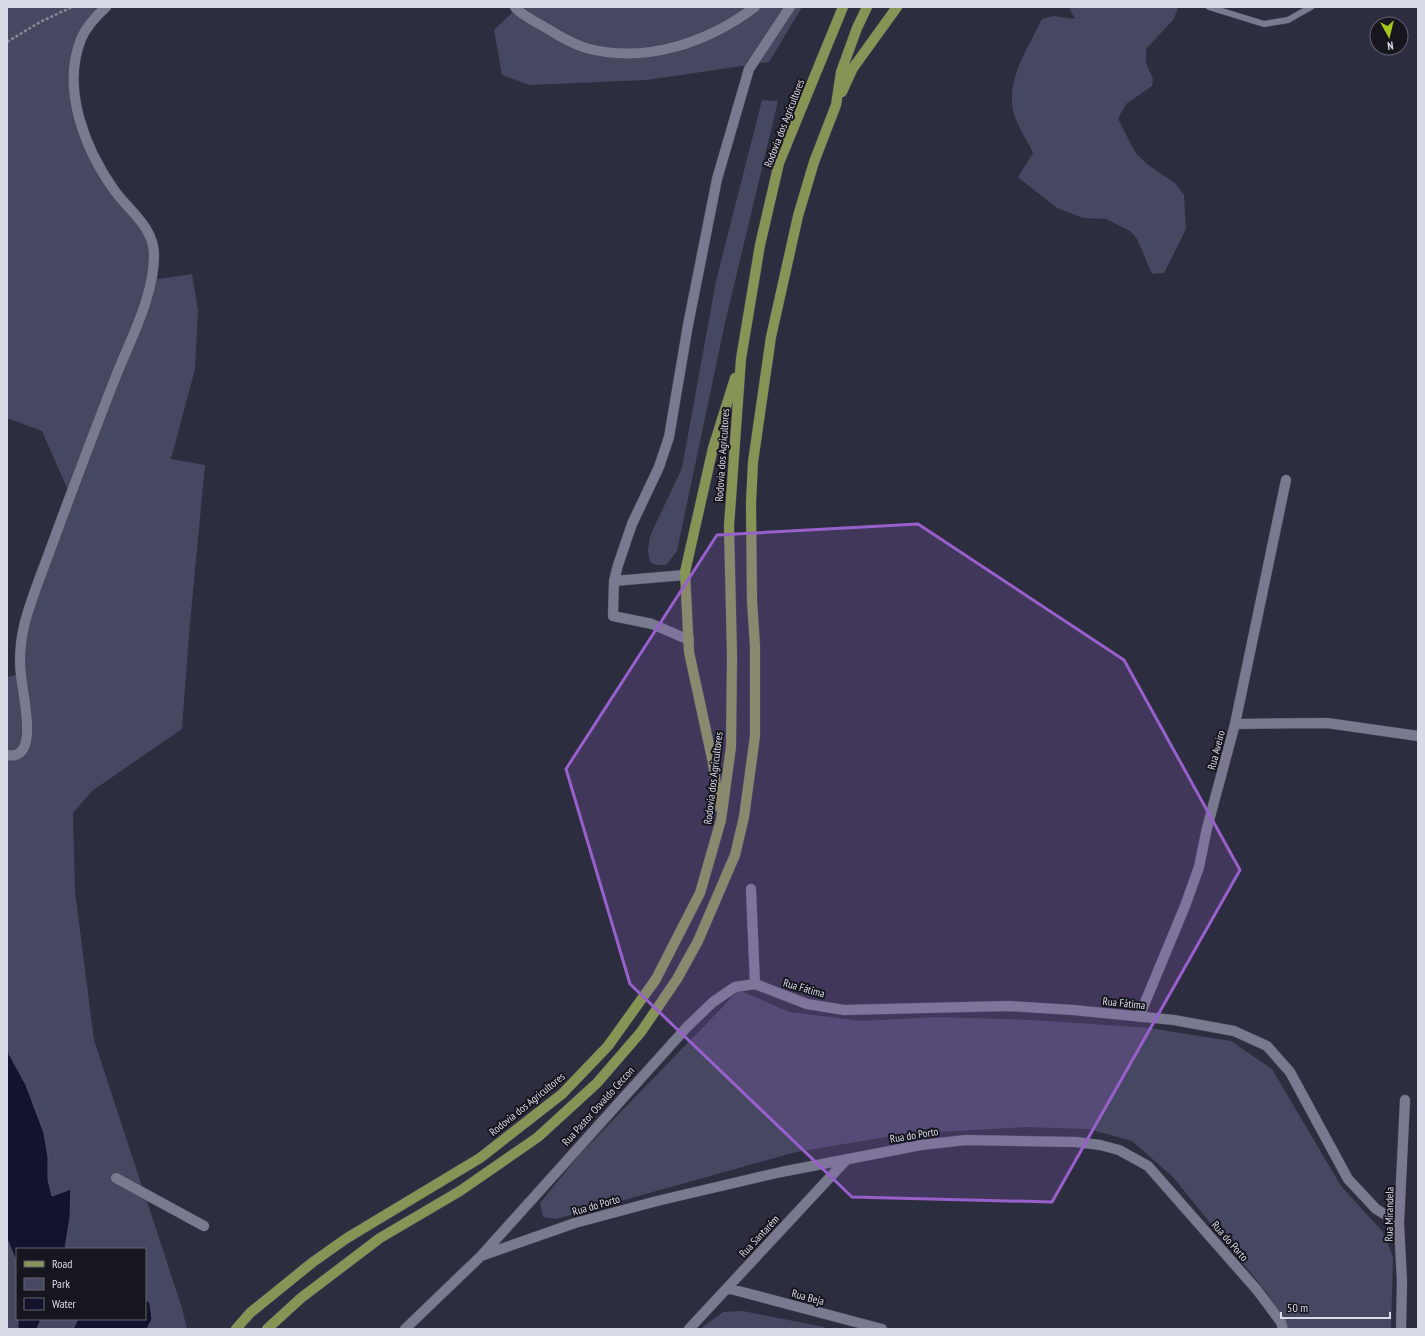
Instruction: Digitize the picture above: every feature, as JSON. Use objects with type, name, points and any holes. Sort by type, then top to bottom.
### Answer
[{"type":"main road","name":"Rodovia dos Agricultores","points":[[236,1329],[250,1313],[279,1288],[342,1242],[480,1158],[562,1094],[608,1046],[656,979],[700,893],[721,820],[731,747],[732,656],[729,526],[741,359],[760,245],[779,163],[843,7]]},
{"type":"main road","points":[[836,105],[841,72],[857,28],[867,7]]},
{"type":"main road","points":[[267,1329],[301,1298],[380,1238],[460,1191],[538,1137],[597,1083],[641,1032],[677,979],[698,941],[735,856],[744,817],[755,736],[755,646],[752,601],[751,503],[753,462],[771,337],[798,216],[814,162],[836,105],[853,68],[897,7]]},
{"type":"main road","points":[[721,820],[713,763],[689,652],[686,575],[697,514],[713,448],[741,359]]},
{"type":"street","points":[[7,755],[19,755],[22,752],[26,741],[28,725],[20,674],[21,650],[25,623],[79,471],[152,280],[154,255],[151,242],[138,217],[115,192],[98,166],[76,111],[74,90],[78,49],[82,37],[96,17],[106,7]]},
{"type":"street","points":[[515,7],[550,30],[585,47],[611,52],[636,54],[674,48],[716,31],[755,7]]},
{"type":"street","points":[[689,640],[652,624],[613,616],[614,581],[632,524],[659,467],[669,437],[688,325],[717,179],[749,69],[790,7]]},
{"type":"street","name":"Rua Aveiro","points":[[1139,1017],[1185,906],[1199,867],[1207,828],[1235,724],[1286,480]]},
{"type":"street","points":[[614,581],[686,575]]},
{"type":"street","points":[[1235,724],[1327,723],[1418,736]]},
{"type":"street","points":[[751,889],[755,984]]},
{"type":"street","name":"Rua Fátima","points":[[755,984],[807,1004],[844,1010],[1008,1006],[1174,1020],[1234,1031],[1267,1046],[1290,1072],[1348,1179],[1376,1209],[1399,1223]]},
{"type":"street","name":"Rua Pastor Osvaldo Ceccon","points":[[405,1329],[481,1256],[687,1027],[713,1002],[735,988],[755,984]]},
{"type":"street","name":"Rua Mirandela","points":[[1401,1329],[1402,1282],[1399,1223],[1405,1100]]},
{"type":"street","name":"Rua do Porto","points":[[481,1256],[576,1223],[623,1210],[781,1172],[847,1159],[921,1145],[966,1140],[1076,1142],[1100,1145],[1119,1150],[1148,1166],[1257,1290],[1281,1322],[1283,1329]]},
{"type":"street","name":"Rua Santarém","points":[[689,1329],[847,1159]]},
{"type":"street","points":[[116,1178],[204,1226]]},
{"type":"street","name":"Rua Beja","points":[[727,1288],[882,1329]]},
{"type":"lane","points":[[1208,7],[1264,24],[1288,20],[1311,7]]},
{"type":"path","points":[[7,42],[40,22],[72,7]]},
{"type":"highlighted area","points":[[918,524],[1124,660],[1240,870],[1052,1202],[852,1197],[630,984],[566,769],[717,535]]},
{"type":"green space","points":[[7,7],[106,7],[96,17],[75,65],[84,134],[149,237],[152,280],[192,274],[198,310],[195,369],[171,459],[205,465],[189,634],[182,729],[92,791],[73,813],[75,891],[94,1040],[182,1308],[187,1329],[147,1329],[152,1319],[150,1303],[146,1300],[146,1248],[65,1248],[70,1217],[71,1189],[52,1196],[48,1180],[48,1157],[26,1085],[9,1054],[7,1025],[7,677],[20,674],[21,649],[70,495],[42,431],[7,418]]},
{"type":"green space","points":[[515,7],[802,7],[769,62],[647,80],[529,85],[502,75],[494,30],[516,9]]},
{"type":"green space","points":[[1069,7],[1178,7],[1174,19],[1146,49],[1146,63],[1153,79],[1152,86],[1126,104],[1118,119],[1135,152],[1148,165],[1175,183],[1184,195],[1186,229],[1164,273],[1152,274],[1137,239],[1130,231],[1106,219],[1083,218],[1057,208],[1019,178],[1019,175],[1033,153],[1016,120],[1012,107],[1014,81],[1023,55],[1042,19],[1054,16],[1075,19]]},
{"type":"green space","points":[[762,100],[778,101],[725,323],[677,551],[666,565],[656,565],[650,562],[648,550],[650,536],[682,468],[716,281]]},
{"type":"green space","points":[[739,990],[789,1012],[862,1021],[936,1017],[1032,1020],[1150,1028],[1231,1041],[1272,1069],[1341,1186],[1383,1232],[1393,1257],[1391,1329],[1289,1329],[1267,1293],[1173,1177],[1132,1141],[1088,1129],[1025,1127],[904,1134],[796,1152],[556,1219],[543,1217],[540,1203],[580,1154]]},
{"type":"green space","points":[[7,1239],[16,1261],[16,1320],[18,1320],[18,1329],[7,1329]]},
{"type":"green space","points":[[743,1311],[824,1327],[825,1329],[700,1329],[723,1312]]},
{"type":"green space","points":[[41,1320],[78,1320],[73,1329],[37,1329]]},
{"type":"water","points":[[7,1025],[9,1054],[26,1085],[44,1133],[48,1157],[48,1180],[52,1196],[71,1189],[70,1217],[65,1248],[16,1248],[16,1261],[7,1239]]},
{"type":"water","points":[[146,1300],[150,1303],[152,1319],[147,1329],[73,1329],[78,1320],[146,1320]]},
{"type":"water","points":[[18,1320],[41,1320],[37,1329],[18,1329]]}]
